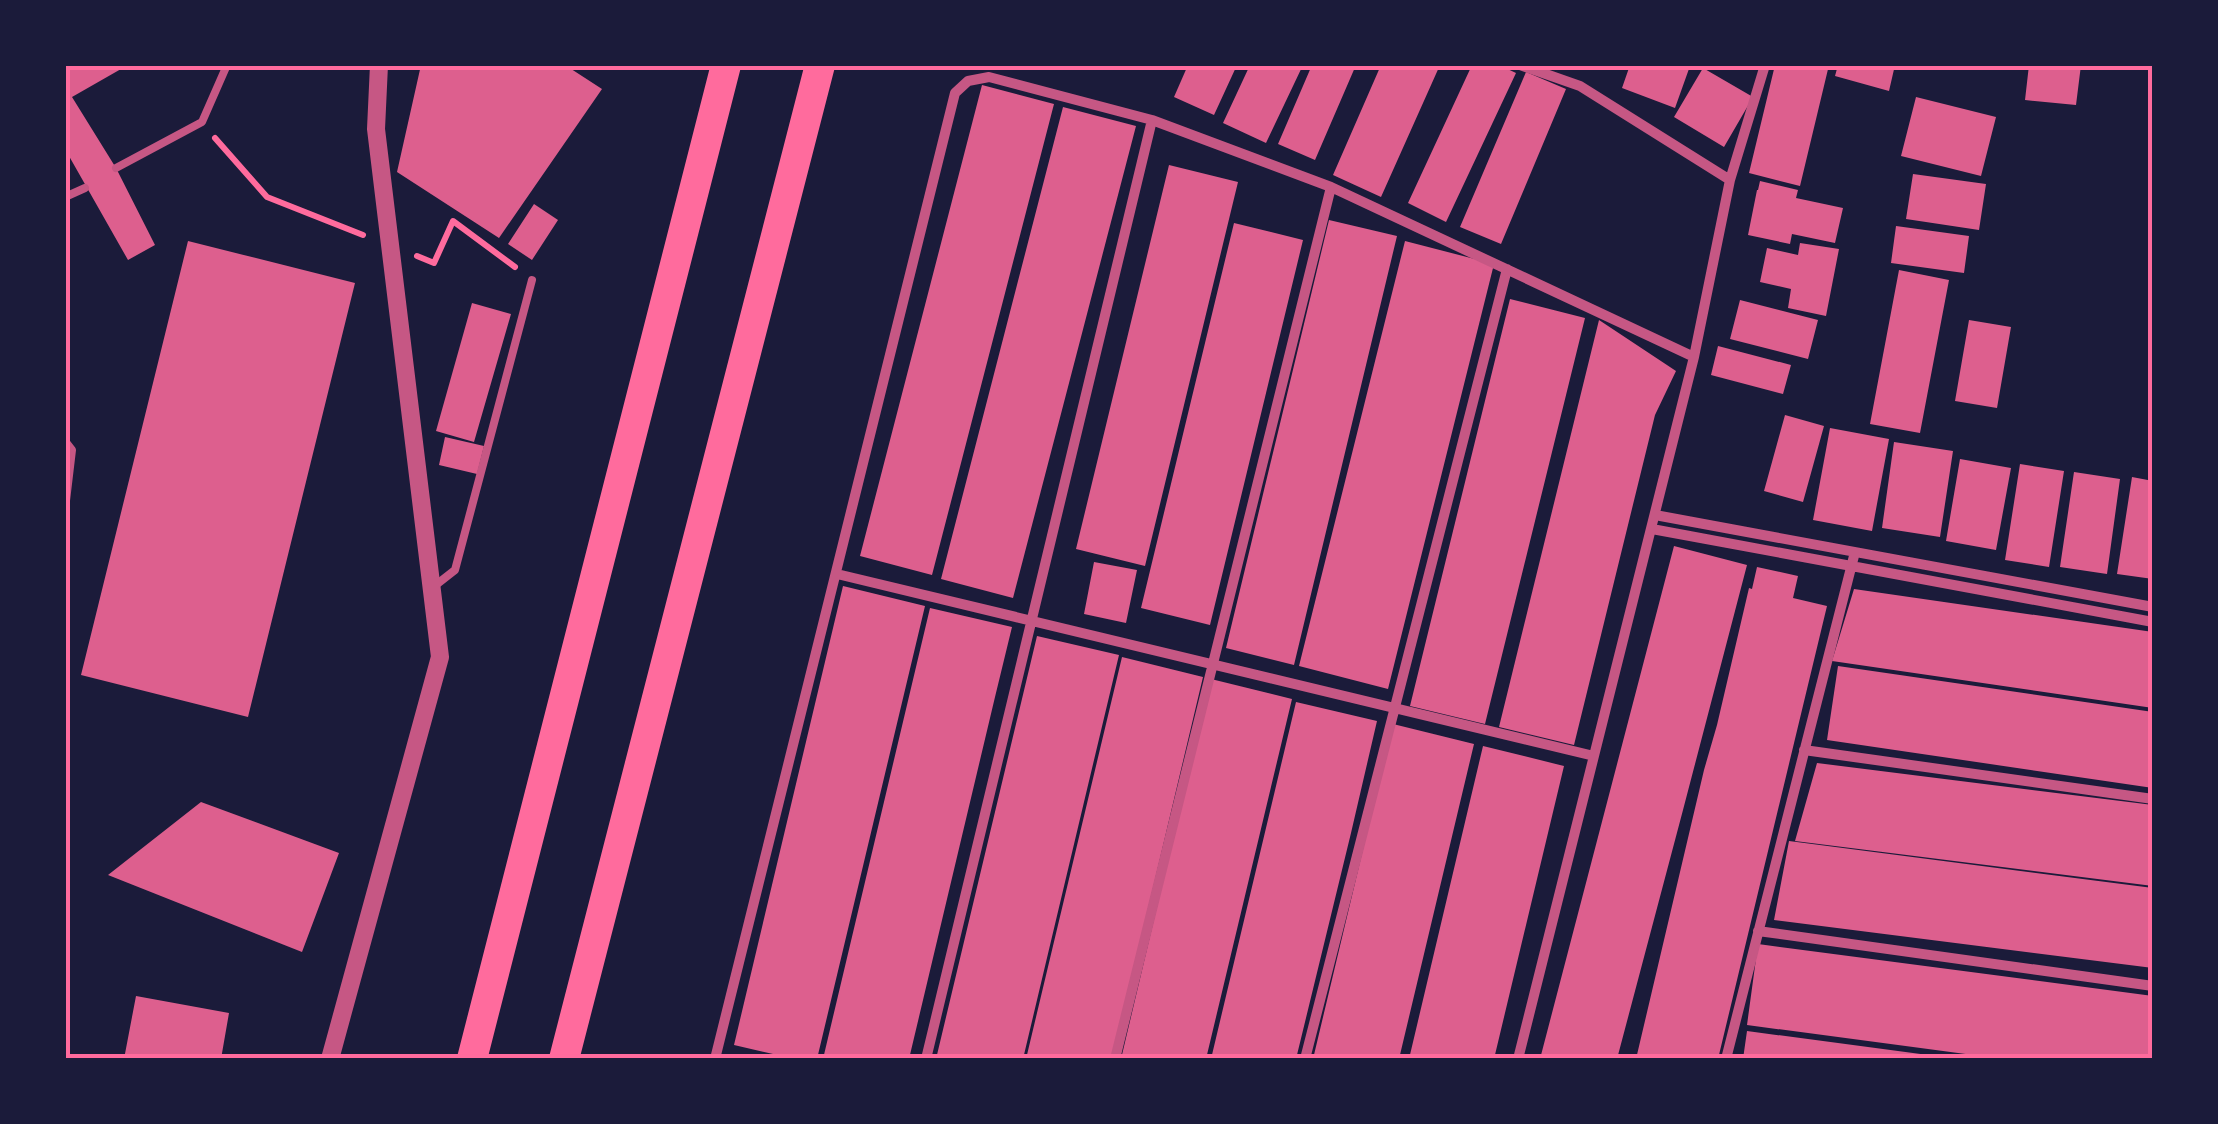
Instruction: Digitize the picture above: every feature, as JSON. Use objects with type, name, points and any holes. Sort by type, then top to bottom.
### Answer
[{"type":"highway","points":[[472,1059],[726,65]]},
{"type":"highway","points":[[564,1059],[820,65]]},
{"type":"street","points":[[330,1059],[440,657],[376,129],[379,65]]},
{"type":"street","points":[[1520,65],[1580,86],[1730,180]]},
{"type":"street","points":[[1518,1059],[1694,358],[1730,180],[1765,65]]},
{"type":"street","points":[[715,1059],[955,93],[968,81],[989,77],[1152,120],[1331,187],[1694,358]]},
{"type":"street","points":[[926,1059],[1152,120]]},
{"type":"street","points":[[1115,1059],[1331,187]]},
{"type":"street","points":[[1306,1059],[1507,270]]},
{"type":"street","points":[[1655,515],[2153,607]]},
{"type":"street","points":[[1652,529],[2153,622]]},
{"type":"street","points":[[1726,1059],[1855,552]]},
{"type":"street","points":[[837,574],[1594,756]]},
{"type":"street","points":[[1970,588],[1972,574]]},
{"type":"street","points":[[1804,750],[2153,799]]},
{"type":"street","points":[[1758,931],[2153,986]]},
{"type":"lane","points":[[116,168],[202,122],[226,65]]},
{"type":"lane","points":[[65,197],[86,188]]},
{"type":"lane","points":[[432,588],[455,570],[532,280]]},
{"type":"lane","points":[[65,441],[72,450],[65,509]]},
{"type":"path","points":[[202,122],[267,197],[378,241]]},
{"type":"path","points":[[415,256],[434,263],[453,220],[532,280]]},
{"type":"building","points":[[65,65],[128,65],[72,97],[116,168],[155,245],[128,260],[65,149]]},
{"type":"building","points":[[421,65],[565,65],[602,89],[499,238],[397,172]]},
{"type":"building","points":[[1188,65],[1237,65],[1214,115],[1174,97]]},
{"type":"building","points":[[1250,65],[1303,65],[1266,143],[1223,123]]},
{"type":"building","points":[[1312,65],[1356,65],[1315,160],[1278,144]]},
{"type":"building","points":[[1381,65],[1440,65],[1381,197],[1333,175]]},
{"type":"building","points":[[1472,65],[1499,65],[1516,73],[1446,222],[1408,203]]},
{"type":"building","points":[[1630,65],[1690,66],[1675,108],[1622,88]]},
{"type":"building","points":[[1775,65],[1829,65],[1800,186],[1749,173]]},
{"type":"building","points":[[1838,65],[1895,65],[1889,91],[1835,76]]},
{"type":"building","points":[[2029,65],[2081,65],[2076,105],[2025,100]]},
{"type":"building","points":[[1703,68],[1753,97],[1724,147],[1674,117]]},
{"type":"building","points":[[1526,72],[1566,89],[1501,244],[1460,227]]},
{"type":"building","points":[[982,85],[1054,104],[932,575],[860,556]]},
{"type":"building","points":[[1916,97],[1996,117],[1981,176],[1901,156]]},
{"type":"building","points":[[1063,107],[1136,126],[1013,598],[941,579]]},
{"type":"building","points":[[1169,165],[1238,182],[1145,566],[1076,549]]},
{"type":"building","points":[[1913,174],[1986,184],[1979,230],[1906,219]]},
{"type":"building","points":[[1760,181],[1798,190],[1796,198],[1843,208],[1835,243],[1792,234],[1790,244],[1748,235]]},
{"type":"building","points":[[534,204],[558,220],[532,260],[508,244]]},
{"type":"building","points":[[1329,220],[1397,236],[1294,665],[1226,648]]},
{"type":"building","points":[[1234,223],[1303,240],[1210,625],[1141,608]]},
{"type":"building","points":[[1896,226],[1969,236],[1964,273],[1891,263]]},
{"type":"building","points":[[188,241],[355,283],[248,717],[81,675]]},
{"type":"building","points":[[1405,241],[1494,264],[1388,689],[1299,666]]},
{"type":"building","points":[[1800,243],[1839,249],[1826,316],[1788,308],[1791,289],[1760,282],[1767,248],[1798,255]]},
{"type":"building","points":[[1899,270],[1949,280],[1920,433],[1870,424]]},
{"type":"building","points":[[1510,299],[1585,318],[1485,724],[1410,706]]},
{"type":"building","points":[[1740,300],[1818,320],[1808,359],[1730,339]]},
{"type":"building","points":[[472,303],[511,314],[474,442],[436,431]]},
{"type":"building","points":[[1599,320],[1676,371],[1655,415],[1574,745],[1499,727]]},
{"type":"building","points":[[1969,320],[2011,327],[1997,408],[1955,401]]},
{"type":"building","points":[[1718,346],[1791,365],[1783,394],[1711,375]]},
{"type":"building","points":[[1785,415],[1824,426],[1803,502],[1764,491]]},
{"type":"building","points":[[1830,428],[1889,439],[1872,531],[1813,520]]},
{"type":"building","points":[[445,437],[484,446],[477,474],[439,465]]},
{"type":"building","points":[[1894,442],[1953,451],[1940,537],[1882,528]]},
{"type":"building","points":[[1960,459],[2011,468],[1996,550],[1946,541]]},
{"type":"building","points":[[2020,464],[2064,471],[2049,567],[2005,560]]},
{"type":"building","points":[[2074,472],[2120,479],[2107,574],[2060,567]]},
{"type":"building","points":[[2132,477],[2153,481],[2153,579],[2117,574]]},
{"type":"building","points":[[1674,546],[1747,565],[1617,1059],[1540,1059]]},
{"type":"building","points":[[1094,562],[1137,570],[1126,623],[1084,614]]},
{"type":"building","points":[[1757,567],[1798,576],[1793,598],[1827,606],[1718,1059],[1636,1059],[1704,770]]},
{"type":"building","points":[[843,586],[925,606],[817,1059],[795,1059],[734,1045]]},
{"type":"building","points":[[1854,589],[2153,632],[2153,708],[1832,661]]},
{"type":"building","points":[[930,608],[1012,627],[909,1059],[823,1059]]},
{"type":"building","points":[[1037,636],[1119,655],[1023,1059],[936,1059]]},
{"type":"building","points":[[1122,657],[1203,677],[1156,875],[1112,1059],[1026,1059]]},
{"type":"building","points":[[1838,666],[2153,712],[2153,788],[1827,740]]},
{"type":"building","points":[[1211,679],[1292,699],[1206,1059],[1121,1059]]},
{"type":"building","points":[[1296,702],[1377,721],[1351,833],[1296,1059],[1211,1059]]},
{"type":"building","points":[[1393,724],[1474,744],[1399,1059],[1313,1059]]},
{"type":"building","points":[[1483,746],[1564,766],[1494,1059],[1409,1059]]},
{"type":"building","points":[[1817,763],[2153,805],[2153,886],[1795,841]]},
{"type":"building","points":[[201,802],[339,853],[302,952],[108,875]]},
{"type":"building","points":[[1789,841],[2153,888],[2153,968],[1774,920]]},
{"type":"building","points":[[1758,944],[2153,996],[2153,1059],[2003,1059],[1747,1025]]},
{"type":"building","points":[[136,996],[229,1013],[221,1059],[124,1059]]},
{"type":"building","points":[[1747,1031],[1943,1057],[1943,1059],[1743,1059]]}]
